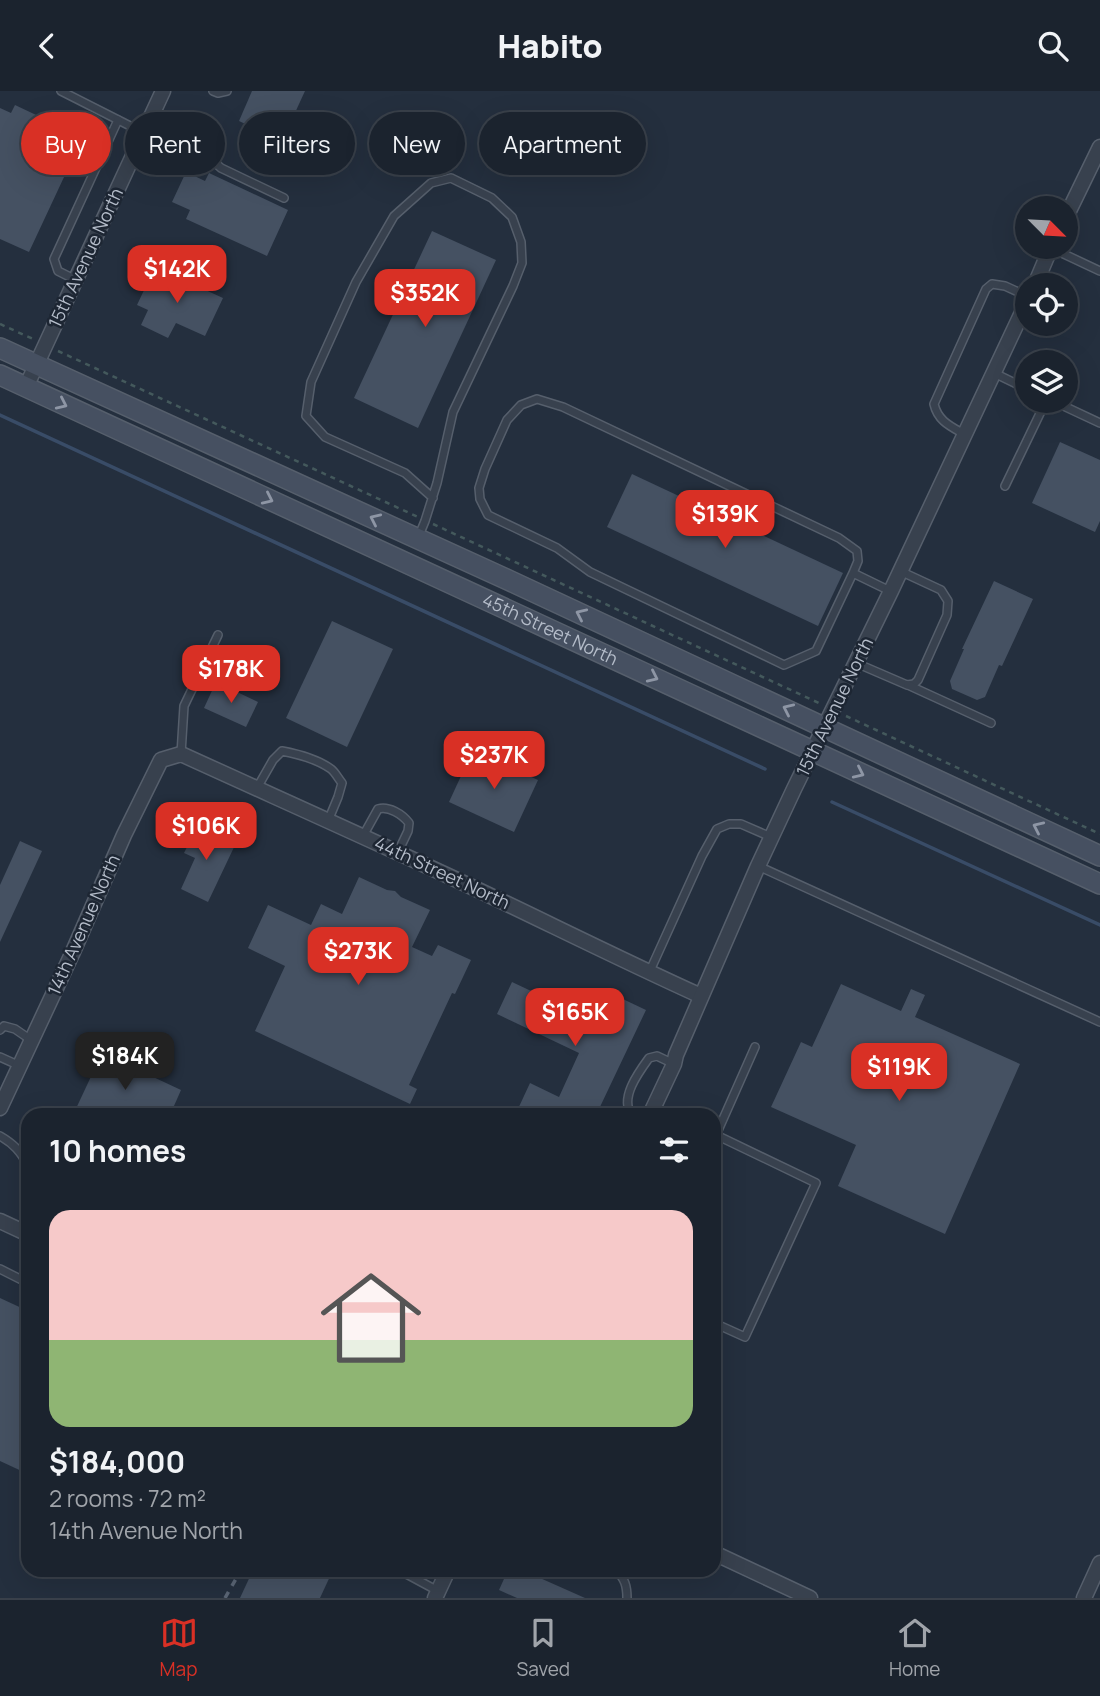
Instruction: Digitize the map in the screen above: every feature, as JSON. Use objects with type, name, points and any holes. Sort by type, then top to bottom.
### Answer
[{"type":"main road","name":"45th Street North","points":[[0,348],[421,530],[830,718],[1100,856]]},
{"type":"main road","name":"45th Street North","points":[[0,375],[1100,884]]},
{"type":"street","name":"15th Avenue North","points":[[153,112],[163,91]]},
{"type":"street","points":[[1076,196],[1100,147]]},
{"type":"street","name":"15th Avenue North","points":[[26,387],[125,173]]},
{"type":"street","name":"15th Avenue North","points":[[652,1108],[674,1064],[758,866],[1015,328]]},
{"type":"street","name":"44th Street North","points":[[180,754],[398,852],[701,996]]},
{"type":"street","name":"14th Avenue North","points":[[0,1108],[161,760],[180,754]]},
{"type":"street","points":[[0,1221],[21,1230]]},
{"type":"street","points":[[721,1556],[810,1598]]},
{"type":"street","points":[[1084,1598],[1100,1563]]},
{"type":"street","points":[[437,1595],[445,1577]]},
{"type":"lane","points":[[61,91],[125,122]]},
{"type":"lane","points":[[213,91],[227,91]]},
{"type":"lane","points":[[76,280],[58,271],[54,258],[118,120]]},
{"type":"lane","points":[[225,170],[284,198]]},
{"type":"lane","points":[[421,530],[433,498],[453,412],[522,263],[521,242],[512,217],[492,198],[451,178],[431,183],[394,216],[356,282],[317,370],[306,416],[325,437],[405,473],[433,498]]},
{"type":"lane","points":[[1076,259],[1100,271]]},
{"type":"lane","points":[[965,434],[945,423],[939,417],[934,404],[986,289],[992,284],[1015,291]]},
{"type":"lane","points":[[994,373],[1015,383]]},
{"type":"lane","points":[[537,399],[563,407],[839,538],[857,551],[858,561],[853,573],[816,652],[784,665],[590,572],[557,548],[488,515],[480,499],[479,488],[507,420],[521,405],[537,399]]},
{"type":"lane","points":[[1005,486],[1040,413]]},
{"type":"lane","points":[[1078,413],[1100,423]]},
{"type":"lane","points":[[900,571],[941,590],[948,601],[947,614],[918,681],[907,685]]},
{"type":"lane","points":[[853,573],[891,591]]},
{"type":"lane","points":[[180,754],[184,706],[218,635]]},
{"type":"lane","points":[[856,663],[991,723]]},
{"type":"lane","points":[[257,788],[273,760],[282,751],[298,754],[318,763],[332,770],[342,782],[328,821]]},
{"type":"lane","points":[[363,837],[377,809],[385,807],[410,823],[398,852]]},
{"type":"lane","points":[[649,973],[717,829],[729,824],[741,824],[772,837]]},
{"type":"lane","points":[[758,866],[1100,1021]]},
{"type":"lane","points":[[0,1031],[4,1026],[32,1040]]},
{"type":"lane","points":[[721,1122],[755,1047]]},
{"type":"lane","points":[[628,1108],[631,1089],[649,1058],[657,1056],[674,1064]]},
{"type":"lane","points":[[0,1057],[20,1066]]},
{"type":"lane","points":[[0,1136],[13,1143],[21,1152]]},
{"type":"lane","points":[[721,1138],[816,1183],[745,1337],[721,1326]]},
{"type":"lane","points":[[0,1269],[21,1280]]},
{"type":"lane","points":[[410,1577],[437,1595]]},
{"type":"lane","points":[[622,1577],[627,1586],[627,1598]]},
{"type":"path","points":[[0,324],[421,530],[830,718],[1100,834]]},
{"type":"building","points":[[252,91],[305,91],[295,112],[243,112]]},
{"type":"building","points":[[15,105],[30,112],[21,112],[21,175],[65,175],[29,252],[0,239],[0,108],[11,113]]},
{"type":"building","points":[[185,175],[192,175],[205,181],[208,175],[213,175],[288,210],[267,256],[186,219],[190,210],[172,202]]},
{"type":"building","points":[[432,231],[496,260],[418,428],[354,398]]},
{"type":"building","points":[[155,267],[223,298],[205,336],[176,323],[168,338],[141,325],[148,310],[137,305]]},
{"type":"building","points":[[1060,442],[1100,460],[1100,521],[1095,532],[1032,503]]},
{"type":"building","points":[[632,474],[843,573],[818,626],[607,527]]},
{"type":"building","points":[[994,581],[1033,599],[985,697],[977,700],[952,689],[950,681]]},
{"type":"building","points":[[332,621],[393,649],[347,747],[286,718]]},
{"type":"building","points":[[216,682],[258,702],[246,727],[204,708]]},
{"type":"building","points":[[473,750],[538,780],[514,832],[449,802]]},
{"type":"building","points":[[198,825],[236,843],[208,902],[181,889],[195,858],[184,853]]},
{"type":"building","points":[[20,841],[42,851],[0,942],[0,885]]},
{"type":"building","points":[[359,877],[395,891],[401,897],[430,910],[412,947],[432,956],[438,945],[471,960],[455,994],[452,993],[409,1085],[417,1089],[410,1104],[255,1031],[285,966],[248,948],[268,905],[311,925],[321,904],[342,914]]},
{"type":"building","points":[[512,982],[595,1021],[608,992],[646,1010],[599,1108],[518,1108],[530,1083],[559,1097],[579,1053],[497,1014]]},
{"type":"building","points":[[841,984],[901,1011],[911,989],[925,995],[915,1017],[1020,1064],[945,1234],[838,1186],[856,1145],[771,1107],[801,1042],[812,1047]]},
{"type":"building","points":[[102,1053],[181,1090],[173,1108],[76,1108]]},
{"type":"building","points":[[0,1298],[21,1308],[21,1471],[0,1461]]},
{"type":"building","points":[[250,1577],[330,1577],[320,1598],[240,1598]]},
{"type":"building","points":[[505,1577],[538,1577],[585,1598],[517,1598],[499,1590]]},
{"type":"waterway","points":[[0,415],[765,769]]},
{"type":"waterway","points":[[832,802],[1100,925]]},
{"type":"railway","points":[[225,1598],[237,1577]]}]
